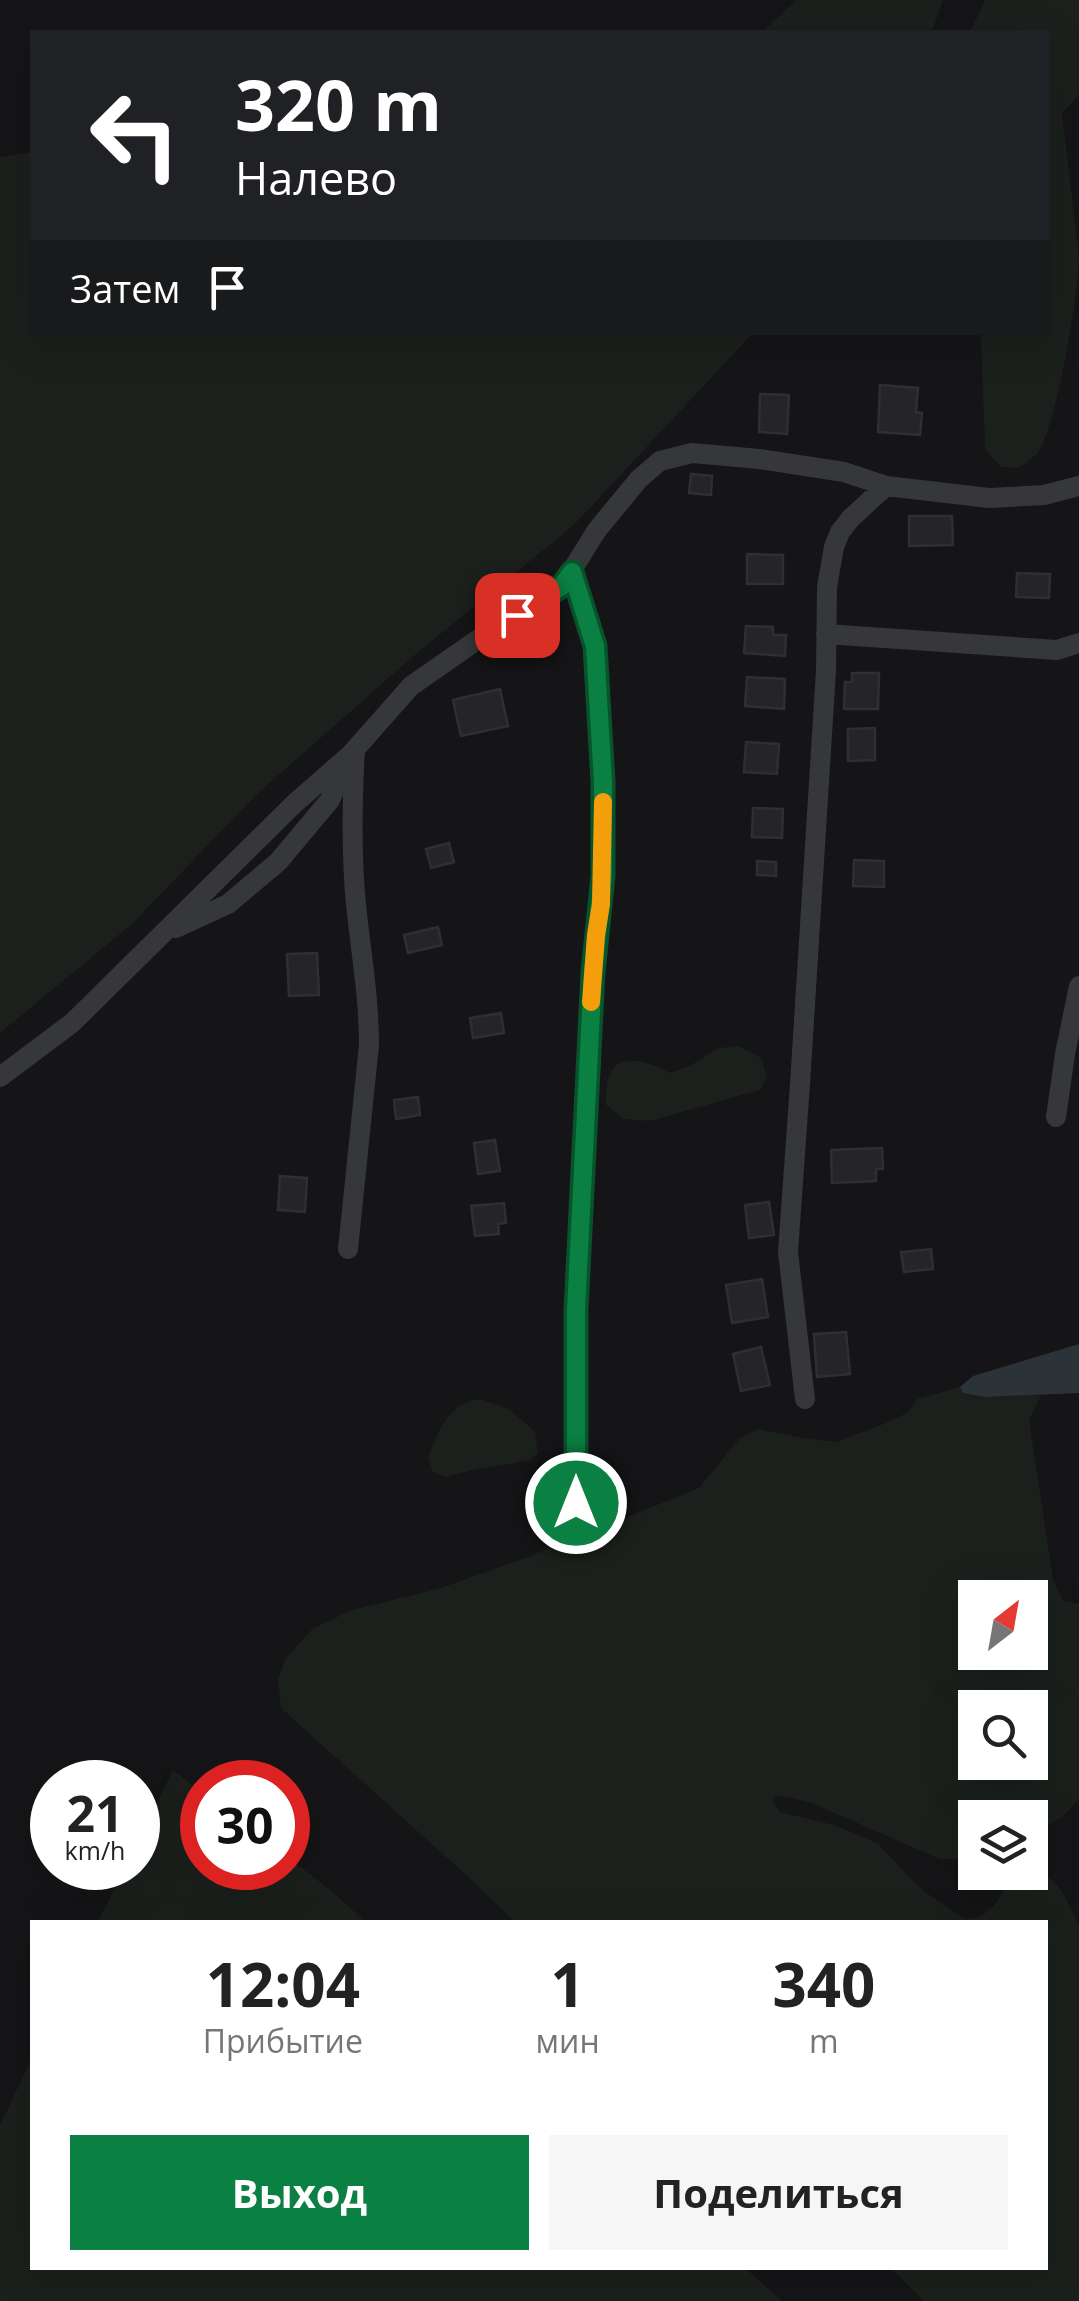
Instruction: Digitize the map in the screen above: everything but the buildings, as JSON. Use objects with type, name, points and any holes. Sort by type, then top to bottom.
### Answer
[{"type":"street","points":[[0,1078],[72,1022],[353,752],[411,686],[562,586],[597,530],[639,479],[660,461],[692,452],[759,459],[844,472],[886,486],[988,498],[1044,496],[1079,486]]},
{"type":"street","points":[[805,1399],[788,1252],[827,587],[840,532],[886,486]]},
{"type":"street","points":[[572,572],[595,646],[603,782],[603,876],[593,972],[576,1310],[576,1503]]},
{"type":"street","points":[[826,634],[1056,650],[1079,643]]},
{"type":"street","points":[[162,934],[228,904],[278,862],[330,800],[353,752]]},
{"type":"street","points":[[348,1250],[369,1016],[356,902],[353,752]]},
{"type":"street","points":[[1056,1117],[1064,1054],[1079,986]]},
{"type":"shaded area","points":[[796,0],[943,0],[933,30],[764,30]]},
{"type":"shaded area","points":[[985,0],[1079,0],[1079,95],[1062,113],[1079,257],[1075,298],[1052,418],[1037,454],[1018,468],[1001,467],[985,450],[981,335],[1050,335],[1050,30],[971,30]]},
{"type":"shaded area","points":[[30,152],[30,335],[751,335],[574,525],[417,653],[257,794],[132,924],[0,1033],[0,157]]},
{"type":"shaded area","points":[[739,1046],[761,1058],[767,1078],[760,1090],[650,1121],[624,1119],[606,1105],[609,1075],[623,1062],[644,1062],[670,1073],[718,1048]]},
{"type":"shaded area","points":[[1079,1344],[1079,1393],[985,1397],[963,1393],[960,1387],[973,1376]]},
{"type":"shaded area","points":[[960,1387],[963,1393],[985,1397],[1041,1395],[1029,1420],[1053,1579],[1063,1601],[1079,1604],[1079,1799],[1048,1825],[1048,1800],[958,1800],[958,1859],[940,1859],[809,1802],[777,1795],[772,1799],[780,1812],[834,1825],[877,1843],[921,1889],[965,1919],[989,1910],[1004,1890],[1048,1890],[1048,1877],[1066,1899],[1079,1926],[1079,2301],[924,2301],[893,2270],[1048,2270],[1048,1920],[513,1920],[281,1708],[278,1678],[286,1658],[312,1629],[352,1610],[438,1589],[699,1488],[739,1439],[757,1429],[837,1442],[908,1412],[917,1399]]},
{"type":"shaded area","points":[[480,1399],[509,1409],[535,1432],[538,1453],[531,1460],[445,1477],[433,1472],[428,1458],[446,1420],[460,1406]]},
{"type":"shaded area","points":[[173,1770],[180,1775],[180,1890],[310,1890],[310,1874],[364,1920],[99,1920],[114,1890],[160,1890],[160,1797]]},
{"type":"shaded area","points":[[30,2062],[30,2270],[747,2270],[782,2301],[0,2301],[0,2125]]},
{"type":"slow traffic","points":[[591,1002],[603,876],[603,802]]},
{"type":"route","points":[[517,615],[562,586],[572,572],[595,646],[598,673],[603,876],[593,972],[576,1310],[576,1503]]}]
